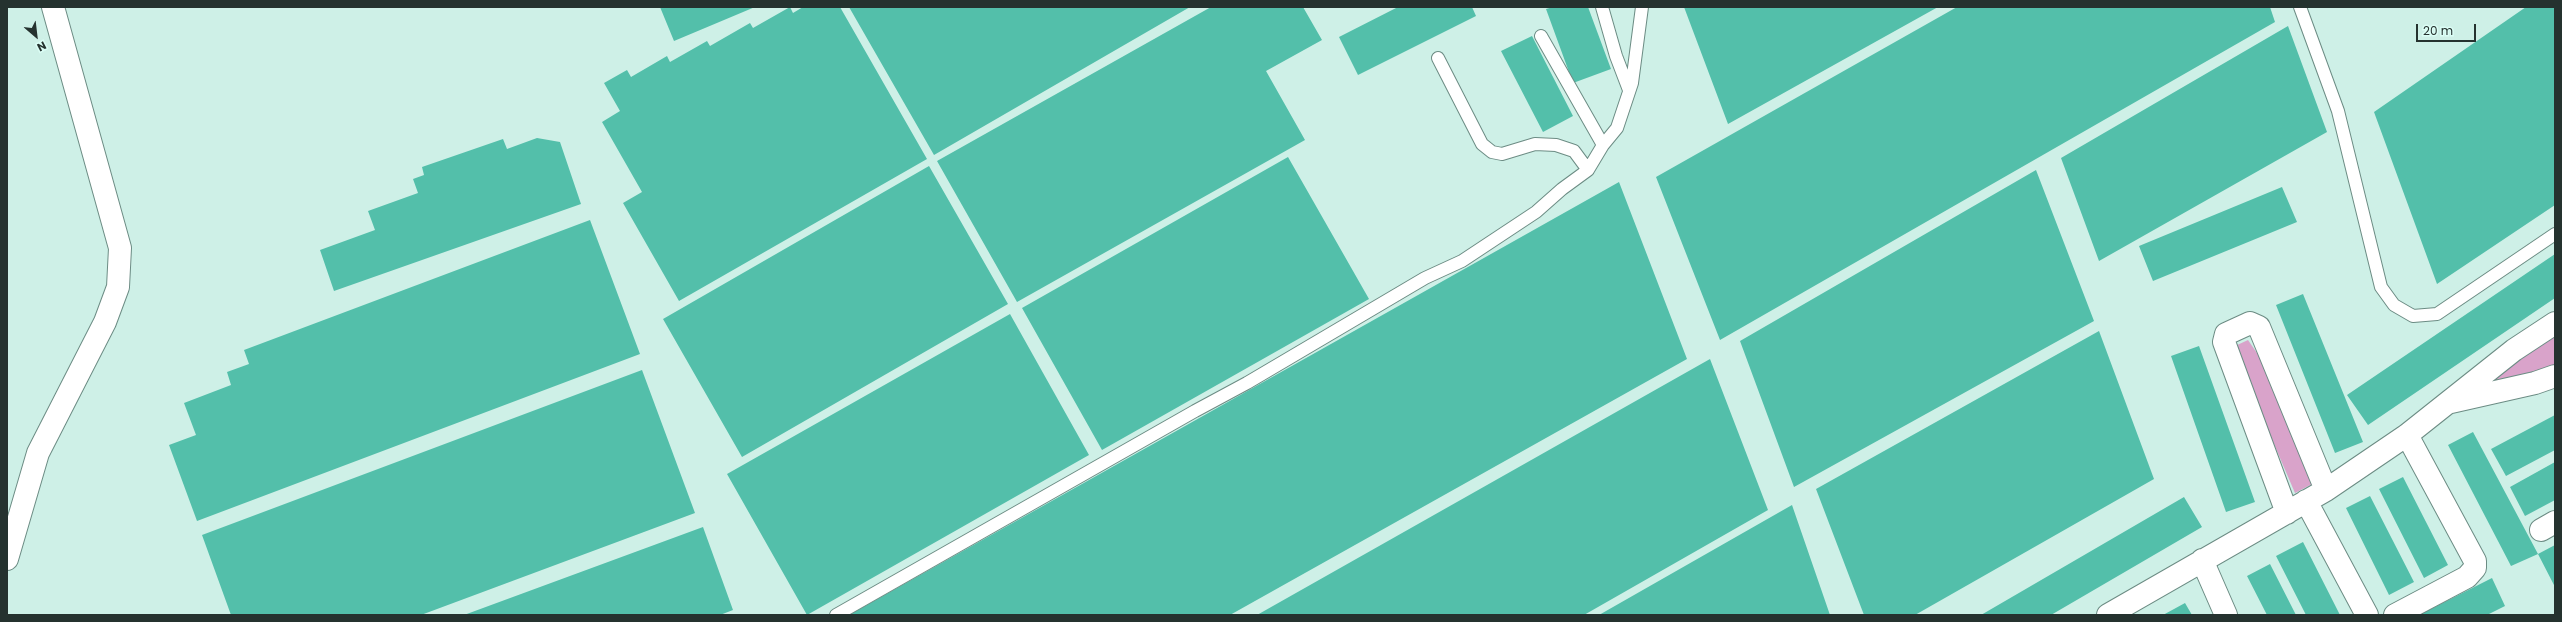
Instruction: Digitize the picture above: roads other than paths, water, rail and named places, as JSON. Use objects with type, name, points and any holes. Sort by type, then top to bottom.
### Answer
[{"type":"street","points":[[7,558],[38,453],[105,322],[118,287],[120,248],[52,7]]},
{"type":"street","points":[[2288,513],[2224,342],[2226,334],[2250,323],[2259,327],[2326,490]]},
{"type":"street","points":[[2108,615],[2326,490],[2407,435],[2444,404],[2514,350],[2555,323]]},
{"type":"street","points":[[2444,404],[2535,384],[2555,376]]},
{"type":"street","points":[[2395,615],[2467,577],[2475,568],[2475,561],[2407,435]]},
{"type":"street","points":[[2306,502],[2367,615]]},
{"type":"street","points":[[2202,560],[2226,615]]},
{"type":"lane","points":[[1602,7],[1616,56],[1629,90]]},
{"type":"lane","points":[[836,615],[1194,411],[1247,383],[1425,278],[1462,261],[1506,234],[1588,170],[1603,145],[1617,128],[1629,90],[1642,7]]},
{"type":"lane","points":[[2300,7],[2338,111],[2381,287],[2394,305],[2413,316],[2437,314],[2555,234]]},
{"type":"lane","points":[[1541,36],[1603,145]]},
{"type":"lane","points":[[1438,58],[1482,144],[1492,152],[1502,154],[1535,144],[1556,145],[1574,151],[1588,170]]}]
